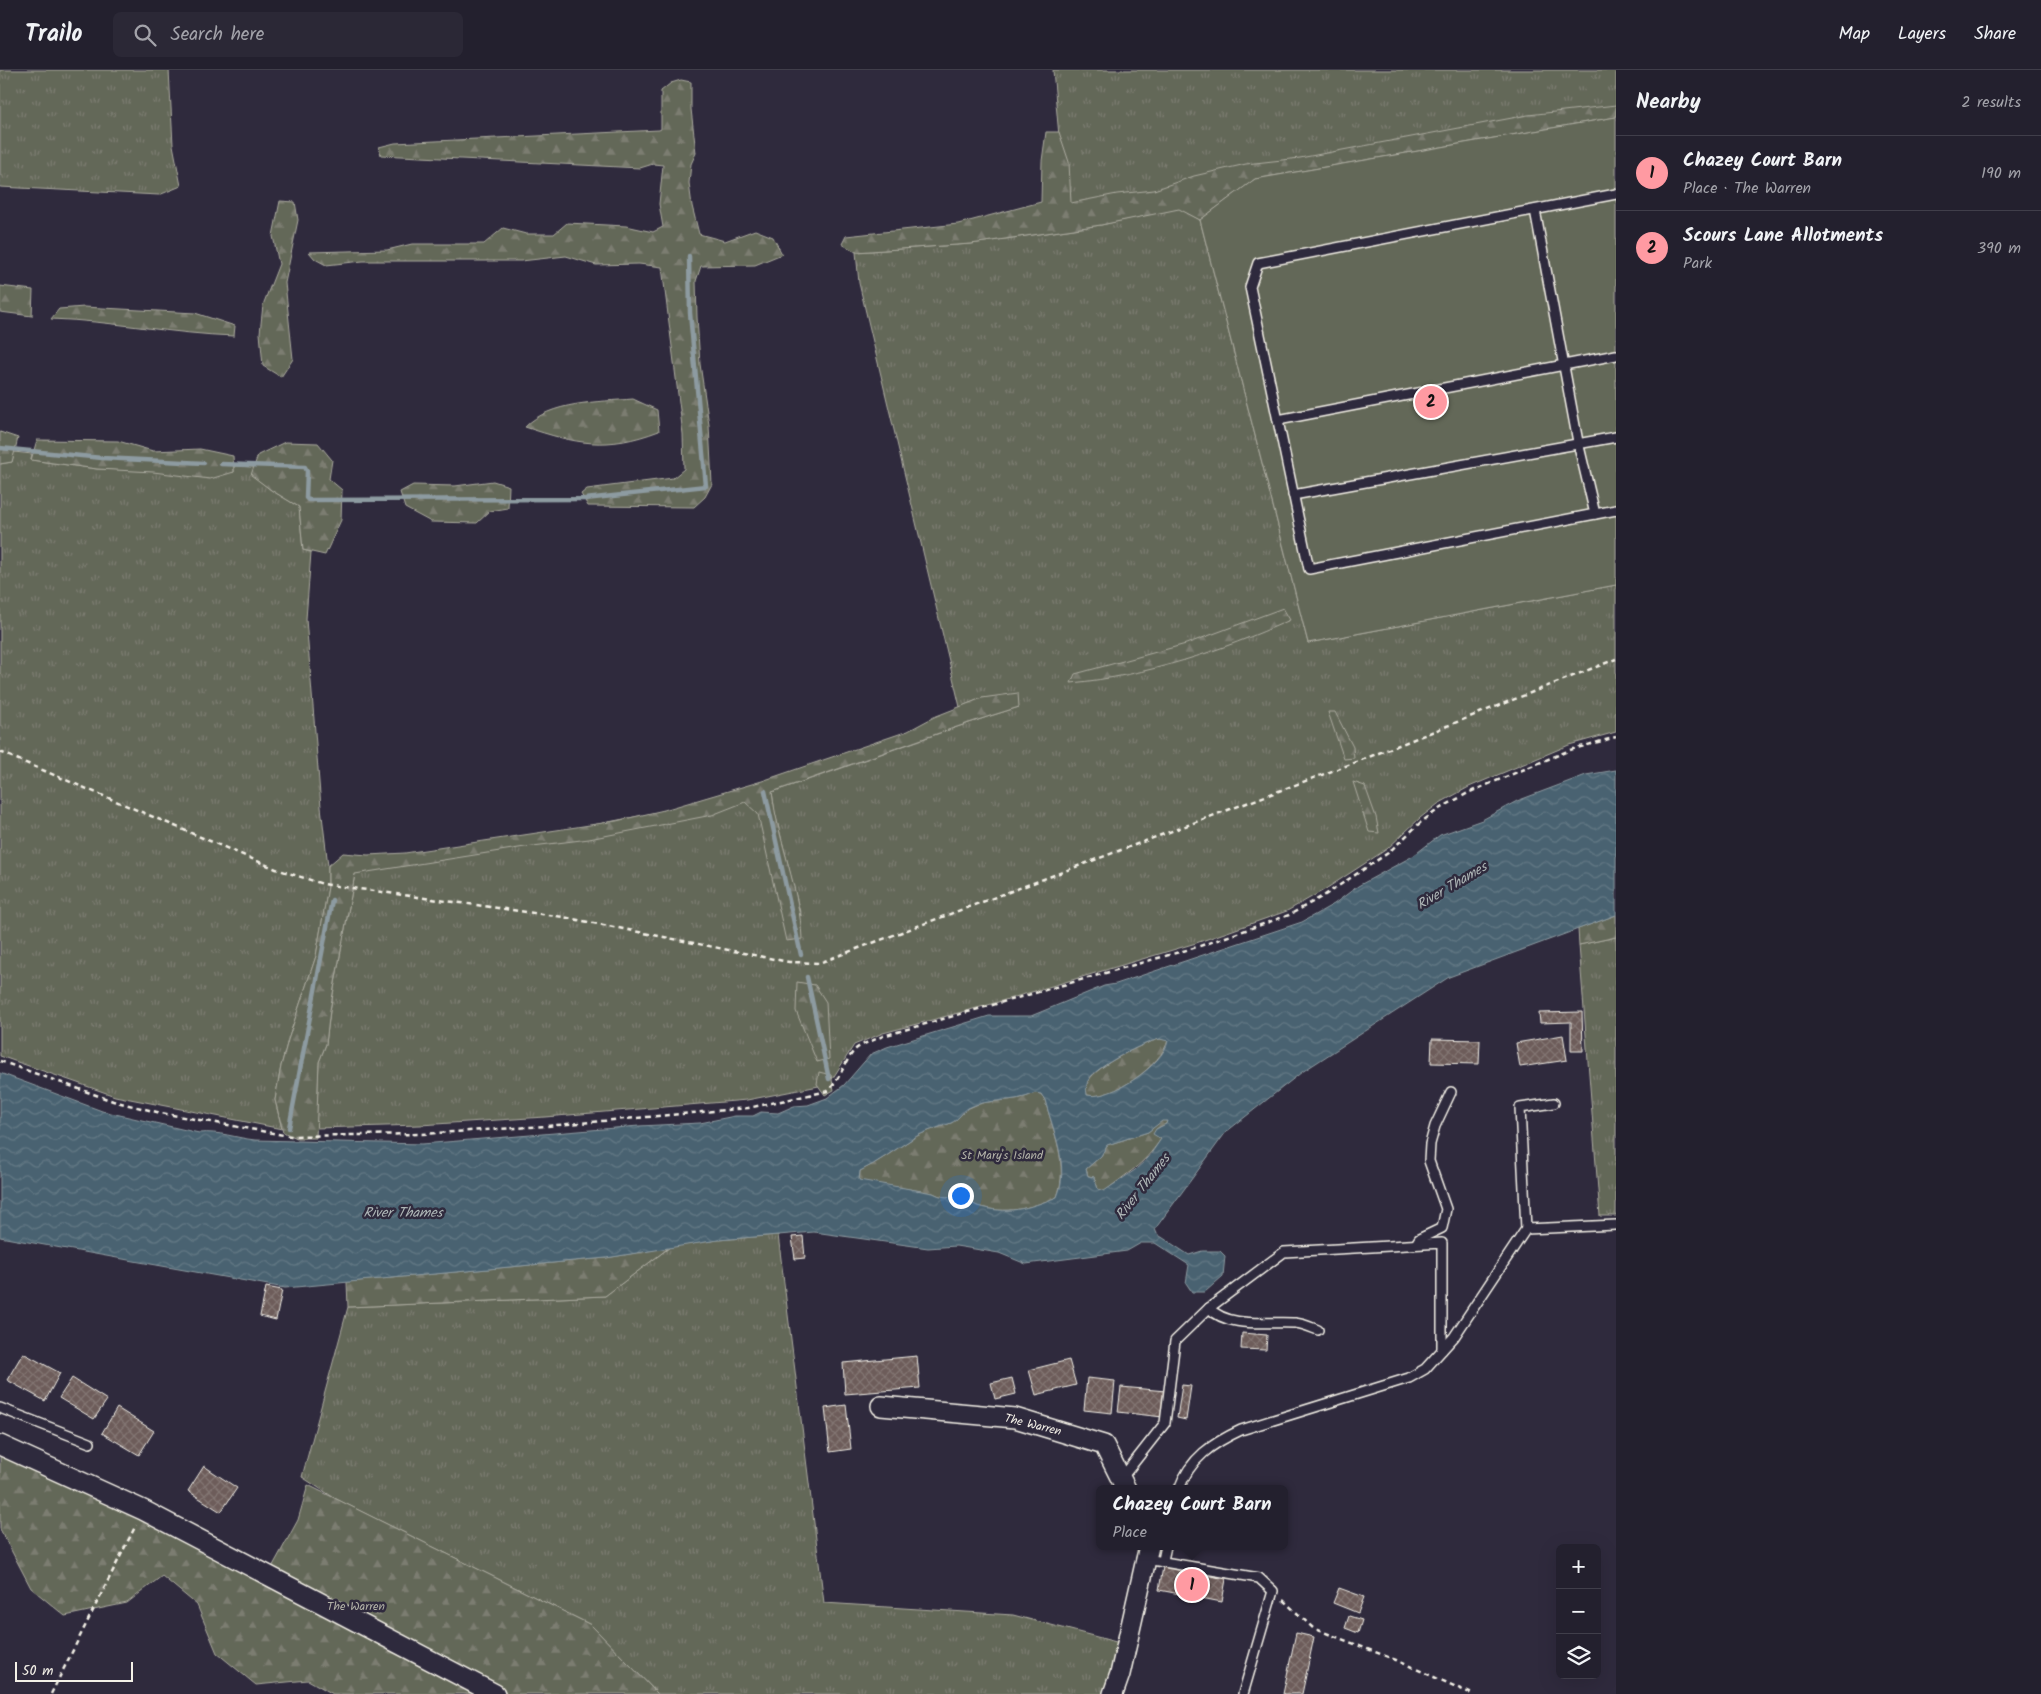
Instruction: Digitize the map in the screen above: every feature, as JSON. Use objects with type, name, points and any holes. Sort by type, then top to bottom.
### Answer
[{"type":"street","name":"The Warren","points":[[881,1406],[1015,1418],[1104,1444],[1124,1484]]},
{"type":"street","points":[[0,1445],[143,1510],[495,1694]]},
{"type":"street","points":[[1113,1694],[1153,1555]]},
{"type":"lane","points":[[1616,194],[1258,263],[1250,287],[1309,569],[1616,510]]},
{"type":"lane","points":[[1535,210],[1578,442],[1595,514]]},
{"type":"lane","points":[[1278,420],[1616,355]]},
{"type":"lane","points":[[1293,494],[1578,442],[1616,437]]},
{"type":"lane","points":[[1416,1244],[1419,1239],[1442,1228],[1446,1209],[1429,1160],[1430,1144],[1435,1126],[1452,1092]]},
{"type":"lane","points":[[1180,1485],[1185,1472],[1217,1441],[1241,1430],[1409,1378],[1425,1369],[1454,1337],[1526,1229],[1520,1108],[1554,1103]]},
{"type":"lane","points":[[1526,1229],[1616,1225]]},
{"type":"lane","points":[[1124,1484],[1165,1423],[1175,1341],[1209,1308],[1284,1252],[1442,1243],[1442,1350]]},
{"type":"lane","points":[[1209,1308],[1216,1315],[1231,1320],[1296,1323],[1318,1330]]},
{"type":"lane","points":[[0,1408],[90,1442]]},
{"type":"lane","points":[[1153,1555],[1259,1578],[1273,1591],[1243,1694]]},
{"type":"path","points":[[0,752],[276,869],[323,884],[563,917],[789,962],[818,963],[1352,764],[1616,658]]},
{"type":"path","points":[[0,1061],[113,1101],[161,1113],[289,1136],[468,1131],[748,1108],[828,1091],[837,1082],[849,1058],[857,1048],[883,1036],[1197,947],[1288,915],[1325,895],[1388,853],[1421,822],[1463,796],[1511,773],[1570,750],[1616,737]]},
{"type":"path","points":[[51,1694],[143,1510]]},
{"type":"path","points":[[1273,1591],[1313,1628],[1396,1660],[1472,1694]]},
{"type":"green space","points":[[0,70],[169,70],[173,145],[181,186],[159,195],[0,187]]},
{"type":"green space","points":[[1053,70],[1616,70],[1616,117],[1066,213]]},
{"type":"green space","points":[[681,80],[691,82],[691,109],[696,153],[691,164],[689,183],[699,234],[725,241],[755,230],[773,237],[782,254],[755,265],[701,266],[696,281],[700,364],[709,425],[712,484],[705,497],[694,507],[588,506],[581,494],[587,489],[673,478],[684,469],[683,434],[662,267],[639,264],[596,265],[566,256],[521,261],[363,261],[326,265],[315,259],[309,252],[387,250],[412,244],[484,244],[503,228],[526,234],[554,234],[567,223],[626,226],[653,232],[663,227],[659,204],[663,165],[653,164],[640,168],[381,155],[379,147],[395,143],[659,130],[661,129],[661,91],[671,83]]},
{"type":"green space","points":[[1616,105],[1616,117],[1255,179],[1200,220],[1179,209],[1101,225],[971,244],[856,252],[842,244],[846,236],[958,224],[1041,202],[1042,161],[1046,132],[1059,132],[1069,162],[1071,203],[1117,194],[1154,190],[1194,176],[1246,164],[1300,158],[1528,115]]},
{"type":"green space","points":[[1616,117],[1616,585],[1308,643],[1200,220],[1255,179]]},
{"type":"green space","points":[[280,201],[295,202],[298,220],[285,283],[293,359],[281,377],[263,366],[260,333],[263,305],[279,264],[273,236]]},
{"type":"green space","points":[[1179,208],[1200,220],[1308,643],[1616,585],[1616,732],[1569,745],[1469,787],[1438,804],[1387,849],[1324,890],[1287,911],[1196,943],[988,1005],[883,1033],[854,1045],[829,1084],[747,1100],[545,1117],[420,1125],[316,1128],[319,1062],[326,1044],[330,1011],[357,863],[414,860],[757,793],[801,916],[775,813],[772,792],[1019,707],[982,698],[960,707],[859,283],[856,252],[971,244],[1101,225]]},
{"type":"green space","points":[[0,286],[33,290],[32,316],[0,312]]},
{"type":"green space","points":[[84,307],[195,313],[235,326],[234,336],[51,319],[59,309]]},
{"type":"green space","points":[[633,399],[657,410],[659,431],[623,441],[592,443],[560,438],[525,427],[535,418],[548,412],[576,404]]},
{"type":"green space","points":[[0,432],[18,438],[12,462],[0,464]]},
{"type":"green space","points":[[37,440],[118,441],[153,451],[200,449],[233,456],[234,472],[210,479],[153,472],[97,469],[31,460]]},
{"type":"green space","points":[[285,442],[318,443],[332,460],[329,479],[342,490],[341,520],[325,555],[303,550],[299,507],[251,475],[258,455]]},
{"type":"green space","points":[[14,452],[32,454],[31,460],[97,469],[234,472],[234,466],[254,467],[252,475],[271,490],[299,507],[303,550],[311,552],[306,619],[321,807],[328,866],[328,887],[316,956],[281,1066],[275,1100],[282,1129],[115,1096],[0,1056],[0,464],[12,462]]},
{"type":"green space","points":[[493,481],[509,486],[508,508],[490,511],[477,523],[431,522],[405,508],[400,492],[413,485],[455,486]]},
{"type":"green space","points":[[1283,608],[1290,620],[1210,652],[1128,675],[1071,683],[1075,674],[1186,644]]},
{"type":"green space","points":[[1018,693],[1019,707],[772,792],[797,902],[802,939],[786,941],[758,814],[745,802],[712,815],[589,839],[525,847],[355,874],[330,1010],[326,1044],[319,1062],[316,1138],[297,1138],[283,1132],[275,1100],[281,1066],[316,956],[328,887],[328,866],[343,853],[368,855],[405,853],[616,821],[664,810],[762,781],[908,731],[934,717],[982,698]]},
{"type":"green space","points":[[1328,712],[1335,712],[1353,747],[1354,758],[1344,759]]},
{"type":"green space","points":[[1353,782],[1365,786],[1376,817],[1379,833],[1369,832]]},
{"type":"green space","points":[[1616,915],[1616,937],[1579,945],[1578,929]]},
{"type":"green space","points":[[1616,937],[1616,1216],[1600,1216],[1579,945]]},
{"type":"green space","points":[[797,982],[815,985],[826,1002],[829,1059],[817,1062],[796,1011]]},
{"type":"green space","points":[[1160,1039],[1168,1040],[1157,1060],[1147,1070],[1122,1087],[1110,1092],[1087,1095],[1086,1087],[1088,1082],[1101,1068],[1133,1050]]},
{"type":"green space","points":[[819,1072],[831,1075],[834,1090],[825,1095],[817,1084]]},
{"type":"green space","name":"St Mary's Island","points":[[1035,1093],[1041,1094],[1045,1100],[1061,1160],[1060,1185],[1057,1197],[1027,1207],[998,1210],[977,1206],[960,1196],[942,1197],[933,1193],[859,1181],[860,1171],[917,1136],[953,1122],[969,1108]]},
{"type":"green space","points":[[1162,1120],[1167,1121],[1166,1124],[1156,1129],[1161,1139],[1147,1157],[1104,1192],[1098,1189],[1094,1177],[1088,1176],[1086,1169],[1101,1156],[1107,1145],[1148,1132]]},
{"type":"green space","points":[[778,1235],[824,1603],[1013,1615],[1120,1643],[1106,1694],[658,1694],[591,1625],[336,1499],[302,1477],[348,1307],[605,1296],[670,1247],[718,1240]]},
{"type":"green space","points":[[670,1247],[605,1296],[348,1307],[347,1282],[606,1258]]},
{"type":"green space","name":"The Warren","points":[[0,1444],[264,1582],[298,1520],[308,1485],[591,1625],[658,1694],[333,1694],[308,1680],[256,1685],[217,1653],[197,1605],[162,1576],[127,1603],[65,1616],[31,1588],[0,1529]]},
{"type":"water","name":"River Thames","points":[[1616,770],[1616,915],[1449,977],[1302,1072],[1226,1132],[1155,1229],[1157,1234],[1189,1255],[1202,1251],[1220,1251],[1225,1256],[1223,1276],[1205,1292],[1192,1292],[1186,1283],[1189,1265],[1155,1243],[1141,1243],[1127,1251],[1026,1264],[999,1253],[956,1246],[928,1248],[814,1232],[718,1240],[606,1258],[285,1288],[0,1237],[0,1073],[102,1111],[199,1133],[220,1134],[255,1140],[422,1144],[639,1126],[700,1123],[735,1116],[753,1116],[761,1112],[778,1113],[794,1106],[808,1105],[827,1098],[844,1085],[871,1054],[887,1047],[989,1016],[1031,1016],[1104,986],[1116,984],[1302,922],[1334,904],[1358,886],[1413,856],[1440,835],[1482,820],[1517,801],[1586,775]],"holes":[[[1160,1039],[1168,1041],[1157,1060],[1147,1070],[1122,1087],[1097,1095],[1087,1095],[1086,1087],[1089,1079],[1101,1068],[1133,1050]],[[1035,1093],[1041,1094],[1045,1100],[1056,1136],[1062,1173],[1057,1197],[1027,1207],[998,1210],[977,1206],[960,1196],[942,1197],[933,1193],[859,1180],[860,1171],[917,1136],[953,1122],[968,1108],[984,1103]],[[1162,1121],[1167,1121],[1166,1124],[1156,1129],[1153,1134],[1161,1139],[1148,1158],[1135,1170],[1104,1191],[1098,1189],[1094,1177],[1088,1176],[1086,1169],[1101,1156],[1107,1145],[1148,1132]]]},
{"type":"building","points":[[1582,1012],[1583,1051],[1571,1051],[1571,1022],[1540,1023],[1539,1013]]},
{"type":"building","points":[[1563,1035],[1567,1060],[1520,1067],[1516,1043]]},
{"type":"building","points":[[1432,1039],[1480,1040],[1479,1064],[1431,1063]]},
{"type":"building","points":[[803,1236],[805,1258],[795,1259],[792,1237]]},
{"type":"building","points":[[266,1287],[282,1290],[276,1320],[260,1316]]},
{"type":"building","points":[[1242,1333],[1267,1335],[1266,1350],[1241,1349]]},
{"type":"building","points":[[23,1353],[60,1373],[45,1401],[7,1380]]},
{"type":"building","points":[[917,1356],[920,1388],[845,1394],[843,1363]]},
{"type":"building","points":[[1069,1360],[1076,1385],[1036,1395],[1029,1370]]},
{"type":"building","points":[[72,1378],[107,1400],[94,1419],[59,1398]]},
{"type":"building","points":[[1012,1378],[1016,1394],[995,1399],[991,1383]]},
{"type":"building","points":[[1087,1378],[1115,1381],[1112,1413],[1084,1410]]},
{"type":"building","points":[[1182,1385],[1191,1386],[1186,1420],[1177,1418]]},
{"type":"building","points":[[1121,1387],[1166,1391],[1163,1417],[1118,1412]]},
{"type":"building","points":[[846,1405],[851,1449],[830,1452],[825,1408]]},
{"type":"building","points":[[117,1408],[154,1431],[139,1455],[102,1433]]},
{"type":"building","points":[[204,1466],[237,1488],[221,1512],[188,1491]]},
{"type":"building","points":[[1163,1567],[1226,1579],[1222,1602],[1159,1590]]},
{"type":"building","points":[[1339,1588],[1364,1597],[1358,1613],[1333,1603]]},
{"type":"building","points":[[1349,1616],[1362,1620],[1358,1633],[1345,1628]]},
{"type":"building","points":[[1296,1633],[1314,1637],[1302,1694],[1283,1694]]},
{"type":"waterway","points":[[221,464],[305,467],[307,471],[306,498],[308,500],[585,499],[706,486],[690,313],[689,256]]},
{"type":"waterway","points":[[0,448],[102,458],[204,463]]},
{"type":"waterway","points":[[765,791],[801,955]]},
{"type":"waterway","points":[[289,1128],[332,900]]},
{"type":"waterway","points":[[807,977],[829,1079]]},
{"type":"place","name":"Scours Lane Allotments","points":[[1431,402]]},
{"type":"place","name":"Chazey Court Barn","points":[[1192,1585]]}]
